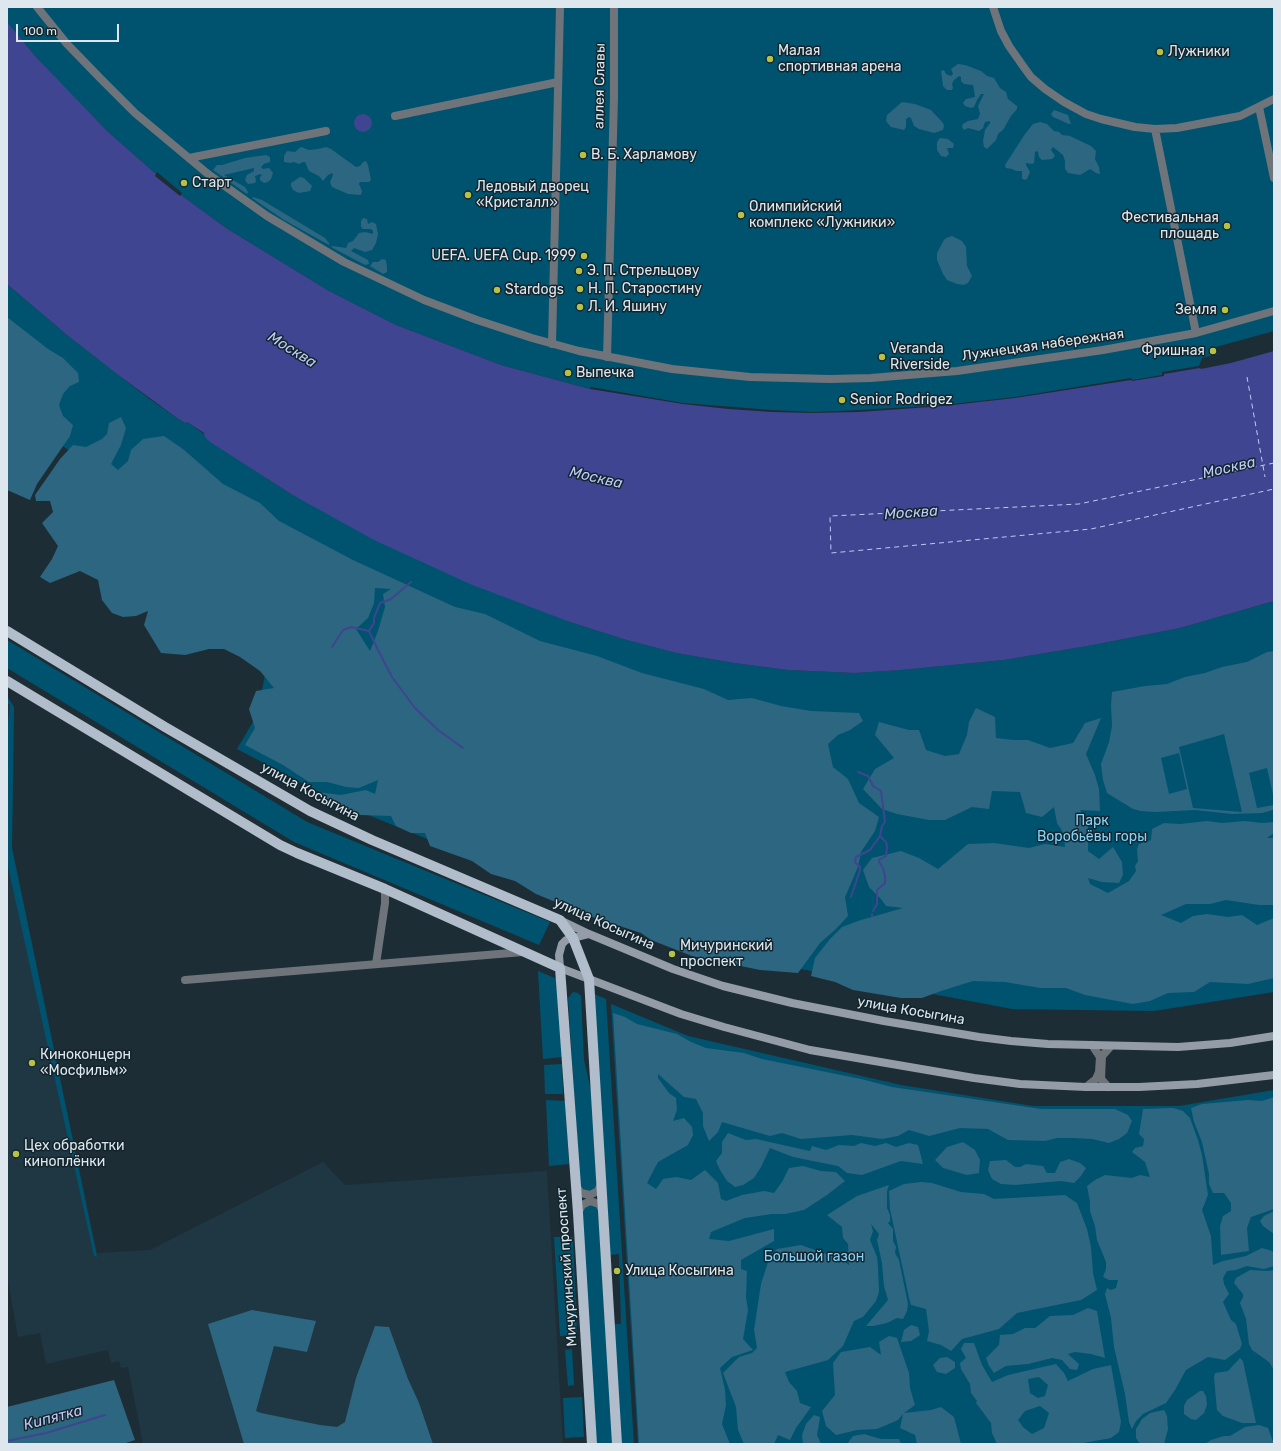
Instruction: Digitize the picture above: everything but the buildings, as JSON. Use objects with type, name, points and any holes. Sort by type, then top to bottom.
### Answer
[{"type":"main road","name":"улица Косыгина","points":[[7,631],[165,727],[310,811],[372,840],[560,920],[589,934],[673,969],[709,981],[792,1003],[884,1021],[1011,1041],[1111,1046],[1178,1047],[1230,1043],[1274,1036]]},
{"type":"main road","points":[[7,681],[280,845],[385,889],[560,968],[681,1014],[810,1050],[974,1078],[1020,1084],[1086,1087],[1139,1087],[1197,1084],[1274,1075]]},
{"type":"main road","points":[[560,920],[573,938],[590,979],[617,1444]]},
{"type":"main road","points":[[560,968],[559,955],[562,944],[566,940],[589,934]]},
{"type":"main road","name":"Мичуринский проспект","points":[[560,968],[578,1213],[592,1444]]},
{"type":"street","name":"Лужнецкая набережная","points":[[37,7],[67,44],[135,113],[208,174],[267,216],[326,252],[406,292],[453,311],[552,344],[607,357],[678,370],[750,377],[830,379],[871,378],[957,371],[1040,360],[1126,346],[1196,332],[1274,311]]},
{"type":"street","points":[[552,344],[560,7]]},
{"type":"street","name":"аллея Славы","points":[[607,357],[614,98],[614,7]]},
{"type":"street","points":[[993,7],[1001,31],[1014,55],[1031,77],[1045,89],[1075,109],[1094,117],[1124,125],[1155,129],[1177,128],[1240,116],[1274,99]]},
{"type":"street","points":[[395,116],[558,82]]},
{"type":"street","points":[[1259,107],[1274,178]]},
{"type":"street","points":[[1155,129],[1196,332]]},
{"type":"street","points":[[189,158],[326,130]]},
{"type":"street","points":[[376,964],[385,904],[385,889]]},
{"type":"street","points":[[186,980],[523,952]]},
{"type":"street","points":[[1086,1087],[1096,1079],[1099,1072],[1100,1057],[1092,1045]]},
{"type":"street","points":[[1108,1087],[1101,1079],[1102,1056],[1111,1046]]},
{"type":"street","points":[[576,1186],[581,1193],[590,1195],[598,1191],[602,1183]]},
{"type":"street","points":[[578,1213],[582,1205],[590,1201],[599,1204],[603,1212]]},
{"type":"shaded area","points":[[7,696],[14,707],[12,848],[97,1253],[150,1250],[323,1162],[345,1185],[547,1171],[563,1444],[143,1444],[128,1367],[121,1368],[119,1361],[111,1363],[108,1350],[46,1364],[40,1333],[18,1337],[7,1275]]},
{"type":"green space","name":"Олимпийский комплекс «Лужники»","points":[[7,7],[1274,7],[1274,331],[1216,347],[1218,354],[1202,358],[1199,366],[1162,372],[1162,375],[1132,380],[1131,378],[1015,397],[943,405],[814,412],[683,403],[591,387],[590,389],[501,365],[396,325],[329,291],[226,228],[181,195],[182,193],[157,172],[156,174],[106,130],[73,97],[36,57],[7,22]]},
{"type":"green space","points":[[958,64],[981,71],[987,76],[994,78],[1000,88],[1006,92],[1008,99],[1017,106],[1017,109],[1003,130],[998,134],[996,140],[987,149],[984,147],[983,141],[985,130],[990,121],[985,122],[983,128],[979,131],[968,128],[964,130],[962,127],[963,124],[968,121],[978,119],[980,114],[978,106],[984,94],[981,94],[974,107],[971,108],[965,106],[963,103],[966,99],[975,97],[973,85],[964,84],[959,76],[952,84],[952,90],[947,90],[943,86],[941,71],[944,70],[946,74],[951,76],[953,74],[951,69]]},
{"type":"green space","points":[[902,102],[915,104],[931,110],[943,123],[943,130],[934,133],[919,129],[914,126],[911,118],[909,117],[906,119],[906,127],[904,130],[891,127],[886,121],[887,115]]},
{"type":"green space","points":[[1054,110],[1068,115],[1071,124],[1053,117],[1051,114]]},
{"type":"green space","points":[[1040,122],[1047,124],[1054,131],[1059,132],[1062,135],[1070,136],[1091,146],[1096,151],[1095,159],[1099,167],[1100,174],[1090,169],[1080,175],[1068,173],[1065,169],[1063,155],[1053,147],[1051,150],[1055,156],[1052,159],[1042,160],[1037,151],[1035,152],[1034,163],[1026,163],[1030,172],[1027,179],[1024,180],[1022,178],[1022,171],[1006,168],[1005,165],[1025,134],[1033,124]]},
{"type":"green space","points":[[940,138],[948,139],[954,144],[953,148],[947,148],[949,154],[946,157],[941,156],[937,150],[937,142]]},
{"type":"green space","points":[[301,147],[309,150],[326,147],[356,167],[360,166],[366,161],[371,180],[369,182],[360,182],[359,184],[362,191],[361,195],[348,194],[332,187],[330,182],[333,175],[332,173],[323,181],[319,176],[309,171],[305,162],[299,164],[294,162],[284,162],[284,156],[287,151],[295,152]]},
{"type":"green space","points":[[266,155],[270,157],[270,162],[261,167],[263,169],[269,168],[273,173],[268,182],[264,183],[260,180],[262,175],[260,174],[255,176],[255,183],[248,184],[245,180],[247,175],[254,171],[254,168],[224,175],[245,187],[248,192],[247,194],[213,170],[217,165],[222,165],[245,158]]},
{"type":"green space","points":[[300,177],[304,178],[312,186],[310,191],[299,193],[293,190],[291,183]]},
{"type":"green space","points":[[252,198],[262,200],[325,238],[329,245],[284,220]]},
{"type":"green space","points":[[363,218],[367,219],[368,224],[372,222],[376,224],[378,234],[376,243],[372,250],[365,252],[354,248],[351,251],[368,260],[369,264],[365,265],[331,247],[346,248],[348,243],[353,241],[359,233],[365,232],[373,234],[371,229],[363,229],[361,227],[361,221]]},
{"type":"green space","points":[[952,236],[962,241],[966,247],[967,266],[972,276],[968,283],[964,285],[947,280],[937,260],[937,253],[944,240]]},
{"type":"green space","points":[[382,259],[386,260],[387,268],[387,272],[383,274],[370,266],[373,262],[378,262]]},
{"type":"green space","name":"Парк Воробьёвы горы","points":[[7,284],[67,335],[151,400],[185,423],[187,422],[204,434],[211,442],[291,494],[570,622],[623,639],[676,653],[788,670],[855,673],[901,670],[1004,660],[1093,645],[1180,628],[1274,601],[1274,992],[1154,1011],[1012,1009],[711,952],[582,902],[346,806],[237,749],[257,715],[267,665],[98,473],[7,403]]},
{"type":"green space","points":[[7,317],[48,349],[63,358],[78,373],[79,382],[70,386],[63,394],[59,405],[63,416],[73,425],[70,436],[37,484],[30,500],[7,490]]},
{"type":"green space","points":[[121,417],[126,428],[121,445],[111,464],[118,470],[128,461],[131,450],[143,439],[164,436],[183,449],[223,484],[260,503],[279,521],[353,560],[455,607],[485,614],[540,641],[597,656],[642,673],[704,689],[728,700],[752,698],[781,706],[811,711],[859,713],[863,721],[850,730],[838,735],[828,744],[833,767],[848,779],[859,803],[879,817],[875,831],[861,852],[858,867],[845,897],[848,916],[820,943],[798,973],[760,970],[692,956],[651,940],[641,933],[592,917],[536,894],[515,881],[491,874],[472,861],[430,846],[425,833],[411,833],[396,826],[391,816],[360,815],[332,804],[317,792],[341,795],[366,790],[375,794],[378,780],[359,788],[346,787],[327,782],[309,782],[283,765],[245,745],[255,728],[249,709],[256,691],[274,688],[260,671],[240,657],[224,649],[209,649],[185,655],[161,653],[144,625],[148,611],[136,616],[123,617],[112,613],[102,600],[98,580],[80,571],[50,583],[40,577],[52,559],[58,546],[42,523],[53,512],[50,501],[36,501],[35,495],[60,459],[73,445],[86,447],[102,439],[107,434],[109,423]],"holes":[[[375,588],[391,589],[383,594],[385,607],[370,651],[356,629],[368,618],[374,603]]]},
{"type":"green space","points":[[7,640],[307,822],[550,922],[539,945],[294,842],[7,668]]},
{"type":"green space","points":[[1274,651],[1274,799],[1267,768],[1249,773],[1257,808],[1274,805],[1273,810],[1262,813],[1232,814],[1195,810],[1156,812],[1141,811],[1133,809],[1107,793],[1103,780],[1101,764],[1109,742],[1112,726],[1112,692],[1167,684],[1185,677],[1247,662],[1267,652]],"holes":[[[1224,734],[1242,812],[1193,808],[1179,747]],[[1179,753],[1187,789],[1169,794],[1161,758]]]},
{"type":"green space","points":[[7,696],[14,707],[12,848],[97,1257],[94,1256],[7,862],[7,723],[10,704],[7,704]]},
{"type":"green space","points":[[976,708],[995,717],[996,738],[1028,740],[1050,748],[1073,743],[1085,723],[1101,718],[1086,754],[1099,789],[1100,811],[1080,810],[1088,821],[1088,851],[1099,859],[1113,847],[1122,862],[1123,875],[1119,883],[1102,882],[1088,878],[1090,884],[1108,893],[1129,881],[1136,871],[1135,866],[1138,861],[1137,849],[1139,844],[1151,840],[1152,829],[1164,823],[1180,824],[1207,821],[1222,823],[1245,821],[1262,823],[1274,822],[1274,833],[1267,838],[1274,838],[1274,905],[1259,905],[1226,900],[1210,904],[1186,904],[1161,915],[1181,923],[1193,916],[1207,914],[1228,917],[1242,915],[1257,925],[1274,918],[1274,978],[1248,984],[1210,982],[1194,992],[1168,993],[1150,1001],[1133,1004],[1085,995],[1066,988],[1040,988],[1005,982],[973,981],[922,998],[901,998],[853,990],[835,982],[811,976],[815,958],[842,927],[903,908],[886,906],[869,887],[863,870],[872,858],[901,851],[919,858],[938,869],[968,844],[994,843],[1029,848],[1045,844],[1065,847],[1064,834],[1057,823],[1054,807],[1042,817],[1026,813],[1020,792],[992,791],[989,809],[972,807],[945,820],[929,820],[897,814],[882,809],[863,789],[875,769],[894,758],[875,735],[879,722],[909,730],[919,730],[926,750],[945,756],[959,754],[967,735],[969,722]]},
{"type":"green space","points":[[538,971],[557,979],[562,1057],[543,1059]]},
{"type":"green space","points":[[573,992],[578,993],[581,996],[584,1060],[592,1095],[597,1185],[594,1190],[585,1192],[580,1186],[568,998]]},
{"type":"green space","points":[[594,994],[606,999],[634,1444],[621,1444],[614,1324],[621,1324],[619,1254],[610,1255]]},
{"type":"green space","name":"Большой газон","points":[[611,1004],[688,1036],[901,1085],[1033,1106],[1179,1106],[1274,1090],[1274,1444],[638,1444]]},
{"type":"green space","points":[[613,1013],[625,1017],[637,1024],[677,1034],[706,1048],[744,1053],[762,1059],[861,1079],[892,1087],[1041,1109],[1115,1109],[1128,1115],[1132,1121],[1127,1133],[1119,1139],[1109,1143],[1092,1139],[1073,1138],[1057,1138],[1045,1141],[1008,1140],[988,1129],[960,1128],[929,1136],[909,1130],[898,1136],[882,1139],[852,1135],[801,1139],[782,1133],[770,1136],[722,1122],[718,1132],[709,1141],[703,1126],[703,1113],[696,1099],[684,1097],[658,1074],[658,1078],[669,1093],[676,1098],[677,1110],[673,1121],[684,1118],[692,1127],[693,1135],[688,1145],[658,1162],[647,1183],[656,1189],[663,1179],[676,1177],[691,1180],[705,1170],[718,1183],[721,1199],[726,1201],[742,1195],[764,1191],[774,1193],[782,1182],[789,1168],[803,1166],[821,1171],[836,1172],[845,1181],[804,1210],[785,1214],[772,1214],[745,1218],[711,1232],[709,1239],[729,1241],[774,1229],[774,1241],[741,1260],[741,1269],[747,1271],[746,1297],[748,1310],[743,1339],[753,1350],[732,1357],[720,1368],[725,1390],[726,1405],[722,1424],[730,1444],[639,1444]]},
{"type":"green space","points":[[562,1064],[563,1094],[545,1094],[544,1065]]},
{"type":"green space","points":[[1274,1097],[1274,1209],[1251,1217],[1247,1228],[1249,1251],[1221,1255],[1220,1226],[1223,1216],[1231,1211],[1231,1203],[1224,1193],[1213,1193],[1209,1184],[1209,1174],[1202,1142],[1194,1122],[1191,1108],[1202,1104],[1248,1100],[1262,1101]]},
{"type":"green space","points":[[546,1100],[565,1101],[569,1164],[549,1166]]},
{"type":"green space","points":[[1173,1108],[1183,1111],[1190,1118],[1202,1155],[1208,1195],[1202,1210],[1211,1236],[1213,1265],[1223,1261],[1246,1256],[1262,1248],[1274,1253],[1274,1266],[1264,1269],[1247,1266],[1236,1270],[1227,1271],[1223,1278],[1229,1294],[1223,1302],[1231,1320],[1236,1324],[1242,1344],[1240,1349],[1225,1360],[1208,1357],[1186,1370],[1166,1403],[1143,1414],[1136,1421],[1132,1429],[1129,1422],[1125,1394],[1114,1347],[1111,1318],[1105,1294],[1107,1288],[1111,1290],[1116,1288],[1118,1280],[1109,1280],[1103,1277],[1106,1269],[1106,1262],[1097,1240],[1095,1226],[1090,1211],[1087,1186],[1105,1175],[1132,1178],[1140,1175],[1150,1177],[1145,1162],[1132,1152],[1135,1148],[1143,1146],[1144,1139],[1139,1134],[1143,1109]]},
{"type":"green space","points":[[728,1133],[746,1140],[756,1139],[810,1151],[812,1146],[826,1150],[839,1145],[854,1146],[861,1143],[875,1146],[886,1143],[896,1147],[909,1143],[918,1145],[923,1164],[901,1161],[862,1175],[847,1173],[838,1166],[793,1157],[770,1148],[754,1178],[743,1185],[735,1187],[727,1181],[716,1161],[722,1153],[722,1142]]},
{"type":"green space","points":[[963,1142],[975,1150],[980,1160],[979,1173],[967,1175],[943,1168],[935,1160],[947,1147]]},
{"type":"green space","points":[[1069,1159],[1080,1163],[1086,1168],[1074,1183],[1061,1181],[1015,1185],[1001,1184],[992,1179],[988,1170],[990,1161],[1006,1160],[1015,1167],[1020,1167],[1026,1164],[1043,1166],[1047,1173],[1055,1173],[1060,1162]]},
{"type":"green space","points":[[921,1182],[932,1183],[961,1192],[984,1194],[994,1199],[1065,1195],[1077,1203],[1087,1229],[1097,1290],[1081,1300],[1017,1313],[999,1329],[962,1339],[951,1351],[941,1345],[927,1341],[929,1331],[926,1309],[911,1305],[909,1298],[890,1209],[889,1191],[904,1184]]},
{"type":"green space","points":[[889,1185],[887,1191],[887,1208],[890,1215],[890,1221],[888,1223],[893,1229],[893,1241],[896,1247],[895,1253],[899,1260],[908,1304],[907,1311],[903,1319],[897,1318],[887,1323],[866,1326],[888,1300],[884,1286],[882,1263],[877,1240],[879,1234],[871,1224],[873,1231],[870,1240],[877,1257],[878,1267],[879,1292],[876,1301],[863,1317],[854,1321],[843,1346],[828,1360],[785,1372],[789,1382],[797,1391],[800,1403],[811,1407],[796,1428],[790,1440],[778,1435],[774,1444],[744,1444],[738,1430],[736,1407],[723,1373],[739,1357],[752,1353],[757,1348],[754,1330],[761,1284],[769,1259],[777,1249],[801,1245],[826,1254],[835,1255],[849,1265],[848,1244],[843,1238],[842,1227],[827,1215],[857,1196]]},
{"type":"green space","points":[[588,1204],[595,1205],[598,1210],[613,1444],[595,1444],[582,1209]]},
{"type":"green space","points":[[1274,1211],[1274,1234],[1263,1226],[1260,1221],[1264,1216]]},
{"type":"green space","points":[[554,1237],[573,1237],[577,1335],[560,1336]]},
{"type":"green space","points":[[1250,1270],[1274,1270],[1274,1370],[1269,1362],[1252,1350],[1249,1344],[1246,1319],[1240,1303],[1243,1294],[1234,1283],[1236,1278]]},
{"type":"green space","points":[[1088,1308],[1097,1311],[1105,1358],[1075,1352],[1068,1354],[1079,1364],[1077,1370],[1070,1369],[1062,1360],[1052,1358],[1028,1364],[1006,1366],[994,1373],[989,1366],[986,1358],[999,1345],[1000,1335],[1013,1334],[1025,1328],[1035,1328],[1050,1316],[1073,1315]]},
{"type":"green space","points":[[252,1310],[316,1321],[307,1352],[274,1346],[256,1411],[320,1425],[337,1427],[345,1422],[356,1378],[375,1326],[389,1327],[408,1379],[419,1403],[433,1444],[244,1444],[208,1324]]},
{"type":"green space","points":[[911,1325],[918,1327],[920,1335],[911,1341],[901,1342],[904,1330]]},
{"type":"green space","points":[[889,1336],[897,1338],[909,1373],[910,1388],[915,1405],[904,1413],[931,1410],[941,1407],[954,1417],[961,1444],[917,1444],[915,1435],[900,1428],[903,1414],[898,1420],[877,1429],[857,1430],[836,1435],[826,1426],[822,1411],[835,1395],[833,1363],[841,1352],[870,1347],[881,1355],[879,1342]]},
{"type":"green space","points":[[964,1343],[974,1343],[982,1365],[992,1382],[1008,1375],[1056,1364],[1064,1373],[1068,1381],[1093,1369],[1111,1365],[1121,1422],[1119,1432],[1111,1438],[1078,1444],[997,1444],[992,1433],[991,1423],[976,1403],[977,1401],[971,1393],[970,1384],[961,1369],[960,1363],[966,1358],[961,1349]],"holes":[[[1039,1377],[1048,1385],[1045,1396],[1038,1398],[1030,1393],[1028,1379]],[[1040,1406],[1049,1413],[1044,1428],[1032,1434],[1023,1427],[1018,1420],[1025,1411]]]},
{"type":"green space","points":[[572,1349],[574,1385],[568,1386],[565,1350]]},
{"type":"green space","points":[[947,1357],[955,1362],[955,1368],[946,1374],[937,1372],[933,1365],[940,1358]]},
{"type":"green space","points":[[1240,1358],[1243,1361],[1256,1423],[1242,1423],[1223,1416],[1217,1410],[1214,1377],[1215,1373],[1228,1371]]},
{"type":"green space","points":[[114,1380],[135,1440],[123,1444],[7,1444],[7,1407]]},
{"type":"green space","points":[[1200,1391],[1203,1391],[1206,1396],[1207,1405],[1204,1413],[1196,1420],[1191,1419],[1184,1414],[1184,1406],[1187,1400]]},
{"type":"green space","points":[[582,1397],[584,1437],[565,1438],[563,1398]]},
{"type":"green space","points":[[1164,1410],[1167,1416],[1168,1429],[1164,1444],[1140,1444],[1136,1438],[1136,1429],[1142,1419],[1150,1413]]},
{"type":"green space","points":[[814,1415],[820,1417],[817,1435],[821,1444],[803,1444],[802,1435],[806,1424]]},
{"type":"green space","points":[[1259,1425],[1268,1428],[1274,1444],[1205,1444],[1211,1440],[1224,1436],[1230,1436],[1245,1427]]},
{"type":"green space","points":[[864,1434],[881,1439],[899,1439],[901,1444],[847,1444],[853,1436]]},
{"type":"water","name":"Москва","points":[[7,22],[36,57],[106,130],[156,174],[155,176],[180,196],[181,195],[226,228],[329,291],[396,325],[501,365],[590,389],[683,404],[728,409],[813,413],[859,412],[944,406],[1015,398],[1132,381],[1231,363],[1274,351],[1274,601],[1180,628],[1093,645],[1004,660],[855,673],[788,670],[676,653],[623,639],[570,622],[470,584],[374,540],[291,494],[210,442],[205,437],[204,433],[187,422],[185,423],[177,418],[117,374],[67,335],[7,284]]},
{"type":"water","points":[[359,114],[367,114],[372,119],[370,130],[367,132],[359,132],[354,127],[354,119]]},
{"type":"waterway","points":[[332,647],[343,630],[351,627],[369,631],[374,623],[374,618],[380,603],[391,599],[411,582]]},
{"type":"waterway","points":[[369,631],[392,677],[415,708],[438,730],[463,748]]},
{"type":"waterway","points":[[858,772],[868,776],[873,786],[881,791],[885,822],[882,826],[880,836],[886,842],[886,856],[879,860],[883,868],[885,883],[877,890],[877,904],[873,911]]},
{"type":"waterway","points":[[851,897],[860,870],[860,867],[855,862],[856,857],[870,850],[880,836]]},
{"type":"waterway","name":"Кипятка","points":[[7,1441],[46,1433],[105,1415]]},
{"type":"ferry route","points":[[1247,377],[1265,477]]},
{"type":"ferry route","points":[[1274,463],[1079,504],[830,516],[831,553],[1091,529],[1274,489]]},
{"type":"place","name":"Лужники","points":[[1160,52]]},
{"type":"place","name":"Малая спортивная арена","points":[[770,59]]},
{"type":"place","name":"В. Б. Харламову","points":[[583,155]]},
{"type":"place","name":"Старт","points":[[184,183]]},
{"type":"place","name":"Ледовый дворец «Кристалл»","points":[[468,195]]},
{"type":"place","name":"Олимпийский комплекс «Лужники»","points":[[741,215]]},
{"type":"place","name":"Фестивальная площадь","points":[[1227,226]]},
{"type":"place","name":"UEFA. UEFA Cup. 1999","points":[[584,256]]},
{"type":"place","name":"Э. П. Стрельцову","points":[[579,271]]},
{"type":"place","name":"Н. П. Старостину","points":[[580,289]]},
{"type":"place","name":"Stardogs","points":[[497,290]]},
{"type":"place","name":"Л. И. Яшину","points":[[580,307]]},
{"type":"place","name":"Земля","points":[[1225,310]]},
{"type":"place","name":"Фришная","points":[[1213,351]]},
{"type":"place","name":"Veranda Riverside","points":[[882,357]]},
{"type":"place","name":"Выпечка","points":[[568,373]]},
{"type":"place","name":"Senior Rodrigez","points":[[842,400]]},
{"type":"place","name":"Мичуринский проспект","points":[[672,954]]},
{"type":"place","name":"Киноконцерн «Мосфильм»","points":[[32,1063]]},
{"type":"place","name":"Цех обработки киноплёнки","points":[[16,1154]]},
{"type":"place","name":"Улица Косыгина","points":[[617,1271]]}]
